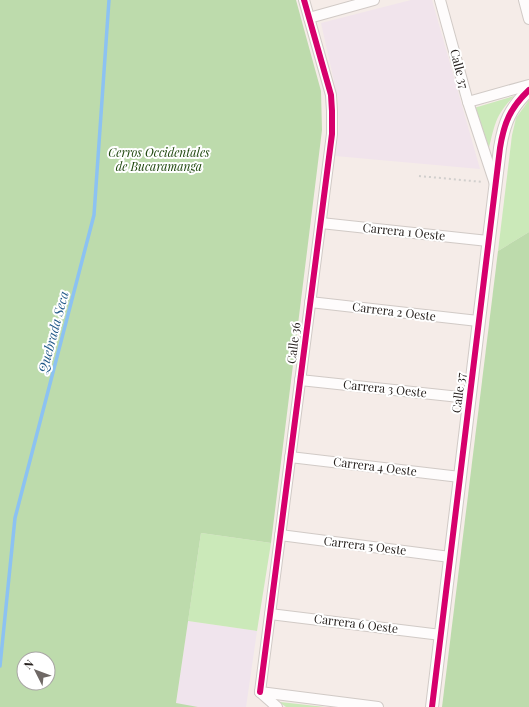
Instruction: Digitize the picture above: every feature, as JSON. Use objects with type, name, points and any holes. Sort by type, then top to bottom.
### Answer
[{"type":"street","name":"Calle 36","points":[[260,692],[332,134],[331,94],[304,0]]},
{"type":"street","points":[[309,18],[374,0]]},
{"type":"street","name":"Calle 37","points":[[440,0],[468,102],[495,184]]},
{"type":"street","points":[[524,0],[529,19]]},
{"type":"street","points":[[468,102],[529,85]]},
{"type":"street","name":"Calle 37","points":[[432,707],[478,321],[503,131],[508,115],[529,90]]},
{"type":"street","name":"Carrera 1 Oeste","points":[[321,223],[488,241]]},
{"type":"street","name":"Carrera 2 Oeste","points":[[310,302],[478,321]]},
{"type":"street","name":"Carrera 3 Oeste","points":[[300,380],[469,398]]},
{"type":"street","name":"Carrera 4 Oeste","points":[[290,457],[460,477]]},
{"type":"street","name":"Carrera 5 Oeste","points":[[280,535],[450,557]]},
{"type":"street","name":"Carrera 6 Oeste","points":[[270,614],[441,635]]},
{"type":"street","points":[[260,692],[277,707]]},
{"type":"street","points":[[260,692],[378,707]]},
{"type":"path","points":[[418,176],[495,184]]},
{"type":"shaded area","points":[[411,0],[432,0],[480,169],[335,156],[339,128],[338,99],[321,23]]},
{"type":"shaded area","points":[[188,621],[257,631],[246,707],[198,707],[176,704]]},
{"type":"green space","name":"Cerros Occidentales de Bucaramanga","points":[[0,0],[296,0],[321,91],[322,130],[271,543],[201,533],[176,703],[198,707],[0,707]]},
{"type":"green space","points":[[514,96],[503,109],[497,120],[489,148],[474,108]]},
{"type":"green space","points":[[529,100],[529,232],[498,251],[512,135],[516,118]]},
{"type":"green space","points":[[529,232],[529,707],[442,707],[498,251]]},
{"type":"green space","points":[[201,533],[271,543],[257,631],[188,621]]},
{"type":"green space","points":[[280,702],[325,707],[286,707]]},
{"type":"waterway","name":"Quebrada Seca","points":[[0,666],[15,518],[94,215],[109,0]]},
{"type":"cycle path","points":[[260,692],[332,134],[331,95],[304,0]]},
{"type":"cycle path","points":[[432,707],[500,148],[509,116],[517,103],[529,90]]}]
